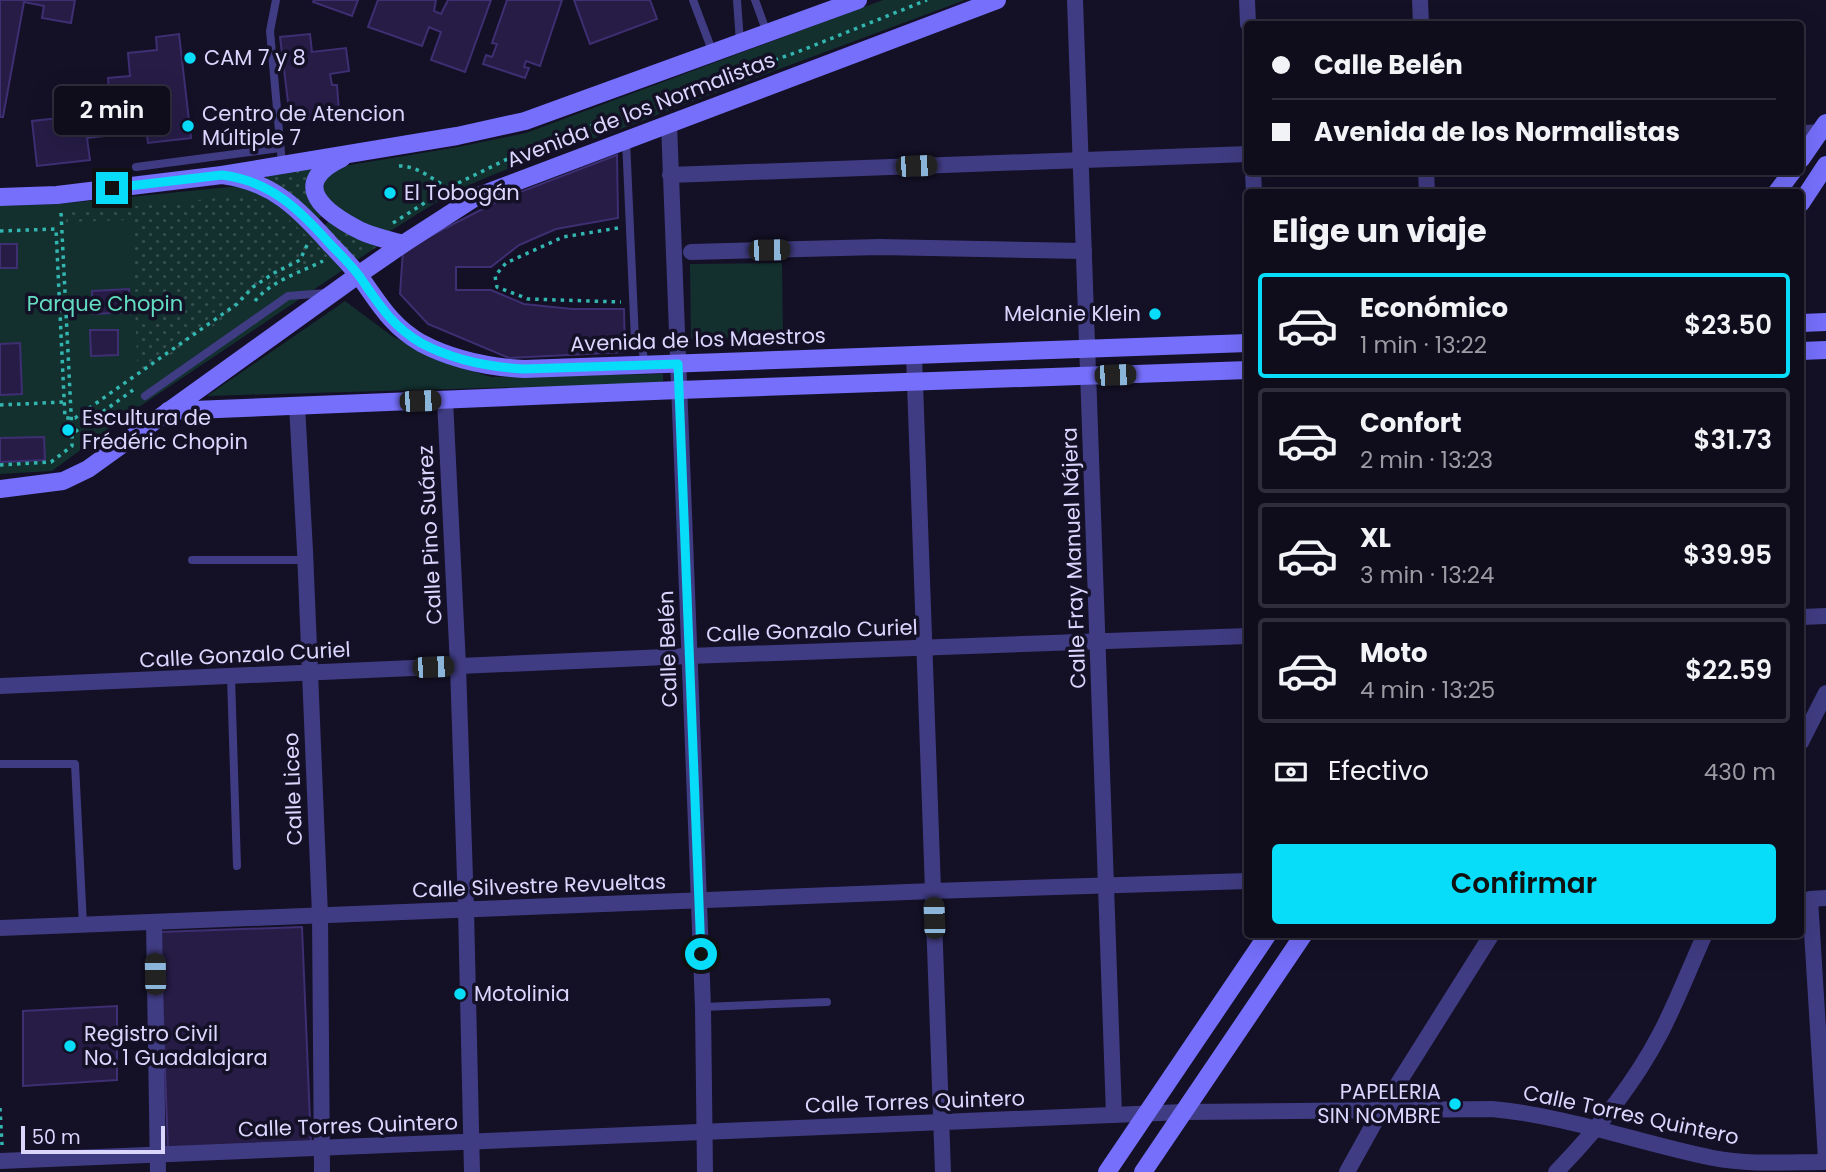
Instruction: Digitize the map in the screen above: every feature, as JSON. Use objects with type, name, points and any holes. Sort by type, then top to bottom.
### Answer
[{"type":"street","name":"Avenida de los Normalistas","points":[[0,197],[57,195],[222,175],[281,156],[352,153],[457,136],[525,121],[858,0]]},
{"type":"street","name":"Avenida de los Normalistas","points":[[0,489],[63,481],[88,469],[332,293],[476,197],[997,0]]},
{"type":"street","name":"Calle Fray Manuel Nájera","points":[[1075,0],[1114,1115]]},
{"type":"street","points":[[1247,0],[1248,21]]},
{"type":"street","points":[[1420,0],[1421,21]]},
{"type":"street","name":"Calle Belén","points":[[669,124],[703,1007],[705,1172]]},
{"type":"street","points":[[1804,132],[1824,129]]},
{"type":"street","points":[[1804,155],[1824,129]]},
{"type":"street","points":[[352,153],[328,165],[320,173],[315,181],[317,199],[333,215],[363,232],[403,244]]},
{"type":"street","points":[[670,176],[1244,154]]},
{"type":"street","points":[[1804,198],[1826,165]]},
{"type":"street","name":"Avenida de los Maestros","points":[[222,175],[240,177],[276,193],[318,230],[358,275],[382,311],[420,342],[469,362],[499,368],[1244,343]]},
{"type":"street","points":[[691,252],[880,247],[1084,251]]},
{"type":"street","points":[[1804,323],[1826,322]]},
{"type":"street","points":[[1804,351],[1826,350]]},
{"type":"street","points":[[914,355],[943,1172]]},
{"type":"street","points":[[168,411],[1244,370]]},
{"type":"street","name":"Calle Pino Suárez","points":[[445,400],[458,666],[472,1172]]},
{"type":"street","name":"Calle Liceo","points":[[297,405],[320,915],[322,1172]]},
{"type":"street","points":[[1804,617],[1826,616]]},
{"type":"street","name":"Calle Gonzalo Curiel","points":[[0,686],[689,656],[1244,636]]},
{"type":"street","points":[[1804,737],[1826,693]]},
{"type":"street","name":"Calle Silvestre Revueltas","points":[[0,928],[1244,881]]},
{"type":"street","points":[[1818,899],[1826,1160]]},
{"type":"street","points":[[154,922],[158,1172]]},
{"type":"street","points":[[1107,1172],[1265,938]]},
{"type":"street","points":[[1143,1172],[1301,938]]},
{"type":"street","points":[[1348,1172],[1382,1109],[1489,938]]},
{"type":"street","points":[[1556,1172],[1573,1155],[1629,1084],[1661,1032],[1703,938]]},
{"type":"street","name":"Calle Torres Quintero","points":[[1,1161],[1184,1112],[1382,1109],[1492,1109],[1526,1112],[1715,1158],[1768,1163],[1826,1160]]},
{"type":"lane","points":[[136,167],[281,156],[270,31],[276,0]]},
{"type":"lane","points":[[693,0],[713,53]]},
{"type":"lane","points":[[737,0],[740,43]]},
{"type":"lane","points":[[755,0],[767,33]]},
{"type":"lane","points":[[626,140],[635,340],[643,352],[644,364]]},
{"type":"lane","points":[[145,396],[288,296],[332,293]]},
{"type":"lane","points":[[192,560],[305,560]]},
{"type":"lane","points":[[231,677],[237,866]]},
{"type":"lane","points":[[0,764],[75,764],[82,925]]},
{"type":"lane","points":[[703,1007],[827,1002]]},
{"type":"path","points":[[388,226],[448,188],[534,146],[800,51],[927,0]]},
{"type":"path","points":[[394,166],[405,165],[448,188]]},
{"type":"path","points":[[61,211],[72,434]]},
{"type":"path","points":[[630,226],[563,237],[506,263],[495,276],[497,287],[528,299],[634,303]]},
{"type":"path","points":[[0,231],[56,229],[65,418],[75,418],[237,304],[253,287],[300,260],[312,235],[318,230]]},
{"type":"path","points":[[0,405],[64,402]]},
{"type":"path","points":[[0,1108],[1,1161]]},
{"type":"green space","points":[[883,0],[965,0],[467,186],[389,232],[358,223],[327,201],[321,183],[338,167],[526,133]]},
{"type":"green space","points":[[313,167],[307,187],[310,198],[323,214],[317,221],[266,181],[267,173]]},
{"type":"green space","name":"Parque Chopin","points":[[248,187],[280,204],[346,268],[139,407],[52,471],[0,474],[0,206],[58,204]]},
{"type":"green space","points":[[248,195],[284,215],[328,256],[265,287],[248,303],[138,377],[131,220],[66,222],[66,213]]},
{"type":"green space","points":[[330,220],[381,244],[357,260],[324,226]]},
{"type":"green space","points":[[782,263],[783,337],[691,339],[690,264]]},
{"type":"green space","points":[[345,301],[392,336],[435,359],[491,377],[663,374],[663,383],[207,396]]},
{"type":"building","points":[[0,0],[75,0],[71,23],[42,18],[44,6],[24,2],[3,117],[0,117]]},
{"type":"building","points":[[358,0],[352,16],[313,2]]},
{"type":"building","points":[[378,0],[436,0],[434,11],[441,14],[448,0],[491,0],[465,72],[431,60],[441,32],[429,27],[422,46],[368,27]]},
{"type":"building","points":[[507,0],[562,0],[540,66],[526,61],[524,67],[529,68],[525,78],[483,64],[486,55],[492,57],[497,44],[492,43]]},
{"type":"building","points":[[574,0],[650,0],[657,19],[590,44]]},
{"type":"building","points":[[179,34],[191,138],[148,143],[145,119],[103,124],[104,136],[87,138],[90,160],[37,166],[32,121],[78,116],[77,104],[93,103],[92,92],[109,90],[108,78],[130,76],[128,53],[157,50],[156,37]]},
{"type":"building","points":[[310,34],[312,52],[346,48],[349,71],[330,74],[332,85],[337,85],[339,112],[327,114],[328,117],[303,120],[302,116],[290,118],[280,37]]},
{"type":"building","points":[[617,155],[618,218],[556,229],[519,245],[491,267],[456,267],[456,290],[491,290],[524,304],[572,309],[624,309],[625,352],[509,358],[428,324],[400,294],[403,250],[502,199]]},
{"type":"building","points":[[0,244],[17,244],[17,268],[0,268]]},
{"type":"building","points":[[129,289],[130,312],[93,314],[92,291]]},
{"type":"building","points":[[90,330],[118,330],[118,355],[91,356]]},
{"type":"building","points":[[20,343],[22,394],[0,395],[0,344]]},
{"type":"building","points":[[44,437],[45,460],[0,462],[0,438]]},
{"type":"building","points":[[302,927],[311,1145],[168,1151],[160,932]]},
{"type":"building","name":"Registro Civil No. 1 Guadalajara","points":[[117,1006],[117,1080],[23,1086],[23,1011]]},
{"type":"place","name":"CAM 7 y 8","points":[[190,58]]},
{"type":"place","name":"Centro de Atencion Múltiple 7","points":[[188,126]]},
{"type":"place","name":"El Tobogán","points":[[390,193]]},
{"type":"place","name":"Melanie Klein","points":[[1155,314]]},
{"type":"place","name":"Escultura de Frédéric Chopin","points":[[68,430]]},
{"type":"place","name":"Motolinia","points":[[460,994]]},
{"type":"place","name":"Registro Civil No. 1 Guadalajara","points":[[70,1046]]},
{"type":"place","name":"PAPELERIA SIN NOMBRE","points":[[1455,1104]]},
{"type":"route","points":[[112,188],[222,175],[240,177],[256,183],[276,193],[315,227],[358,275],[382,311],[400,328],[420,342],[469,362],[499,368],[524,369],[678,364],[701,954]]}]
